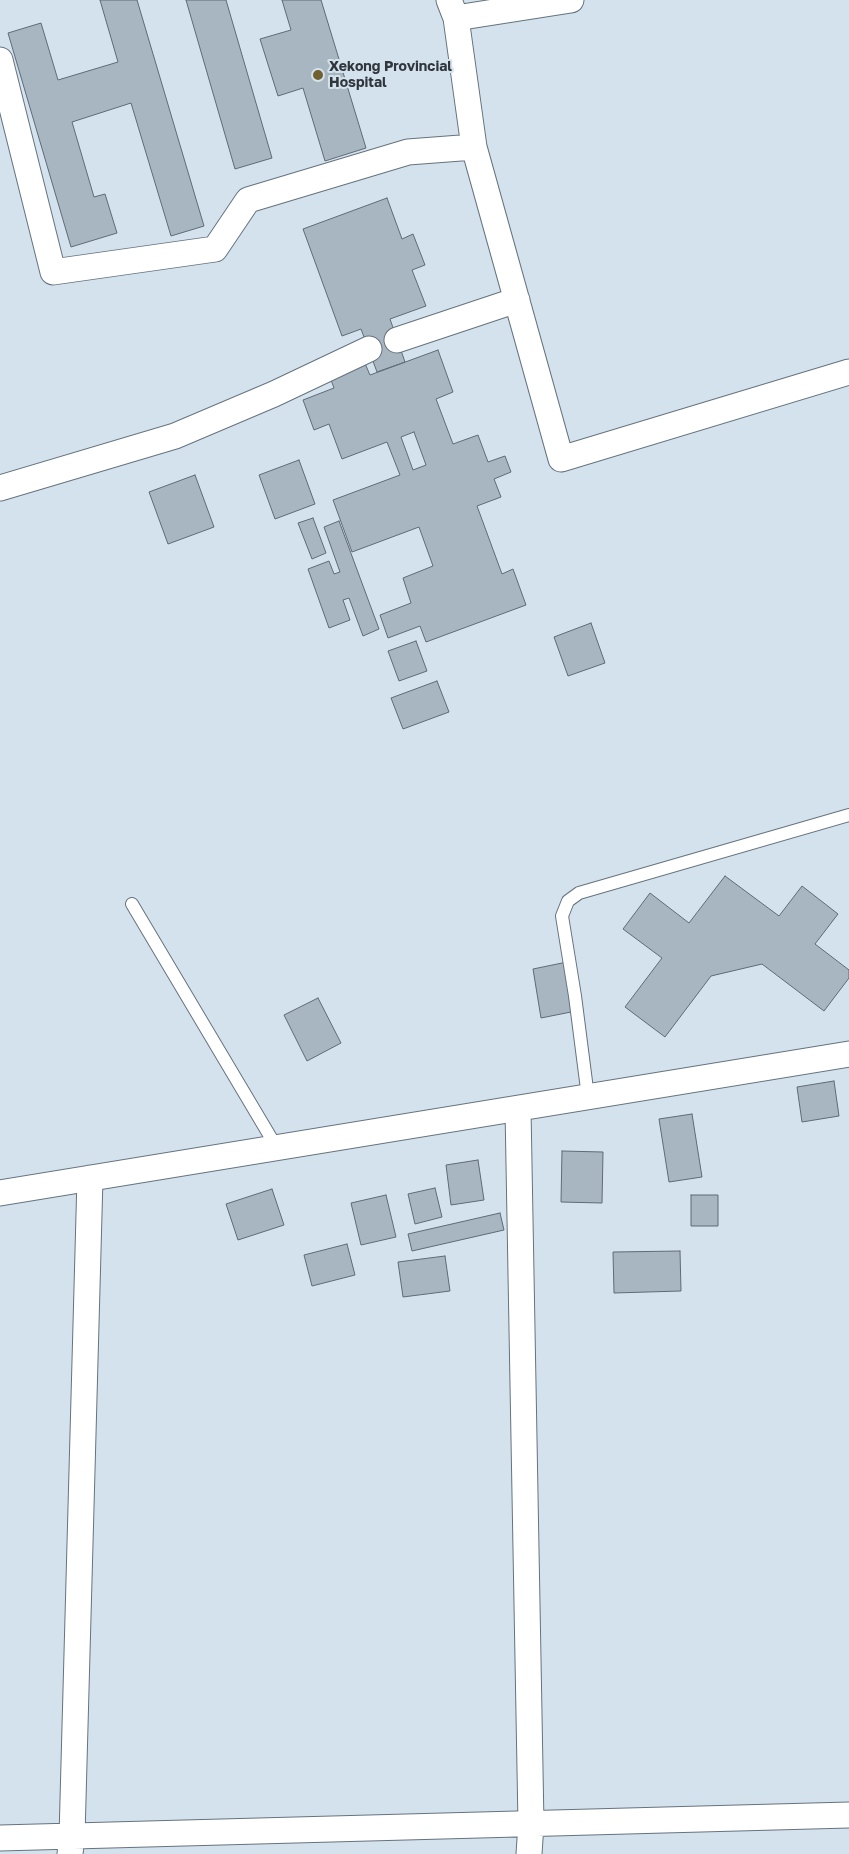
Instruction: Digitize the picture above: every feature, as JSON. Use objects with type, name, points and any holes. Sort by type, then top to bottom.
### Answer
[{"type":"street","points":[[571,0],[452,9],[474,148],[561,459],[849,372]]},
{"type":"street","points":[[0,60],[53,272],[216,249],[248,200],[408,152],[474,148]]},
{"type":"street","points":[[397,340],[517,300]]},
{"type":"street","points":[[0,488],[175,436],[274,394],[368,349]]},
{"type":"street","points":[[0,1193],[849,1054]]},
{"type":"street","points":[[518,1108],[531,1824],[529,1854]]},
{"type":"street","points":[[71,1845],[90,1178]]},
{"type":"street","points":[[0,1838],[71,1845],[531,1824],[849,1815]]},
{"type":"lane","points":[[588,1097],[562,916],[568,901],[579,893],[849,814]]},
{"type":"lane","points":[[132,904],[277,1148]]},
{"type":"building","points":[[100,0],[137,0],[204,226],[171,236],[131,103],[72,122],[94,197],[105,194],[117,233],[71,247],[8,33],[41,23],[58,80],[118,62]]},
{"type":"building","points":[[186,0],[226,0],[272,158],[235,169]]},
{"type":"building","points":[[282,0],[321,0],[366,148],[325,161],[303,88],[278,96],[260,39],[291,30]]},
{"type":"building","points":[[387,198],[402,239],[413,234],[425,265],[412,270],[426,306],[390,319],[405,362],[377,372],[361,329],[342,336],[303,229]]},
{"type":"building","points":[[438,350],[453,392],[436,399],[453,444],[478,435],[488,462],[505,456],[511,472],[494,479],[501,497],[477,506],[502,574],[513,569],[526,605],[426,642],[420,626],[388,638],[380,615],[411,603],[403,578],[433,566],[419,527],[352,552],[333,500],[400,475],[387,442],[342,459],[329,424],[314,430],[303,400],[334,388],[328,372],[363,359],[370,375]],"holes":[[[414,432],[426,465],[413,470],[401,437]]]},
{"type":"building","points":[[299,460],[315,504],[275,519],[259,475]]},
{"type":"building","points":[[195,475],[214,527],[168,544],[149,492]]},
{"type":"building","points":[[313,518],[326,553],[312,559],[298,523]]},
{"type":"building","points":[[339,521],[379,629],[363,636],[349,598],[343,600],[350,620],[329,628],[308,569],[329,561],[334,574],[340,572],[324,527]]},
{"type":"building","points":[[591,623],[605,663],[568,676],[554,637]]},
{"type":"building","points":[[416,641],[427,671],[399,681],[388,651]]},
{"type":"building","points":[[437,681],[449,712],[403,729],[391,698]]},
{"type":"building","points":[[725,876],[779,916],[802,886],[838,914],[815,944],[849,970],[849,978],[824,1011],[762,964],[711,976],[665,1037],[625,1007],[662,958],[623,929],[650,893],[689,923]]},
{"type":"building","points":[[567,962],[576,1011],[541,1018],[533,969]]},
{"type":"building","points":[[318,998],[341,1043],[307,1061],[284,1015]]},
{"type":"building","points":[[834,1081],[839,1116],[802,1122],[797,1087]]},
{"type":"building","points":[[692,1114],[702,1177],[669,1182],[659,1119]]},
{"type":"building","points":[[562,1151],[603,1152],[602,1203],[561,1202]]},
{"type":"building","points":[[478,1160],[484,1200],[451,1205],[446,1165]]},
{"type":"building","points":[[435,1188],[442,1217],[415,1224],[408,1194]]},
{"type":"building","points":[[272,1189],[284,1225],[238,1240],[226,1204]]},
{"type":"building","points":[[386,1195],[396,1237],[361,1245],[351,1203]]},
{"type":"building","points":[[691,1195],[718,1195],[718,1226],[691,1226]]},
{"type":"building","points":[[500,1213],[504,1230],[412,1251],[408,1234]]},
{"type":"building","points":[[347,1244],[355,1275],[312,1286],[304,1255]]},
{"type":"building","points":[[680,1251],[681,1291],[614,1293],[613,1252]]},
{"type":"building","points":[[445,1256],[450,1291],[403,1297],[398,1262]]},
{"type":"place","name":"Xekong Provincial Hospital","points":[[318,75]]}]
